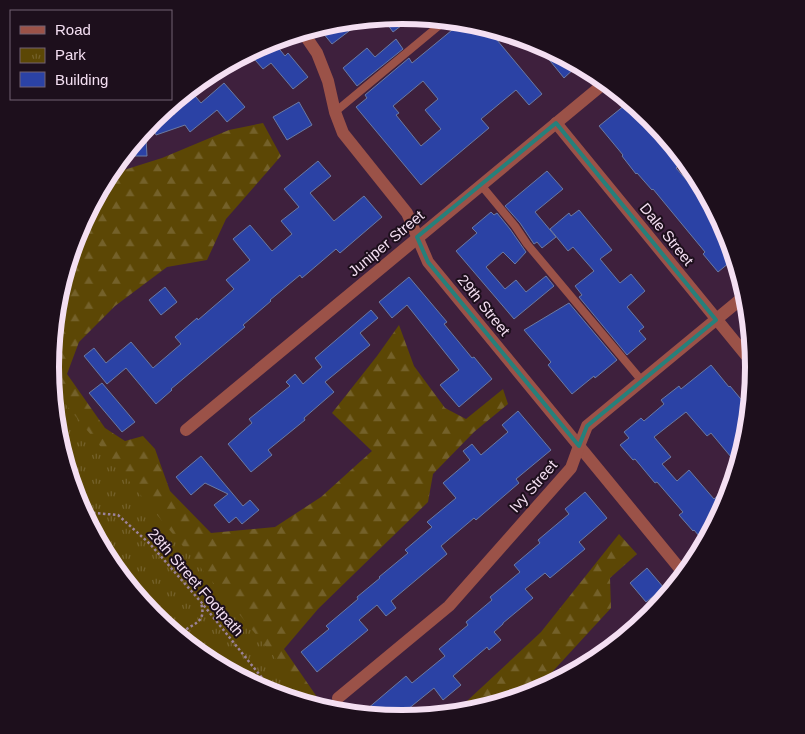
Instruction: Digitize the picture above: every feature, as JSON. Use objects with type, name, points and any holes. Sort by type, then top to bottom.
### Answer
[{"type":"street","name":"29th Street","points":[[306,37],[318,53],[343,133],[407,213],[428,262],[680,569]]},
{"type":"street","name":"Juniper Street","points":[[186,430],[599,87]]},
{"type":"street","name":"Dale Street","points":[[556,123],[745,355]]},
{"type":"street","name":"Ivy Street","points":[[338,698],[449,606],[571,468],[587,426],[739,300]]},
{"type":"lane","points":[[335,112],[439,26]]},
{"type":"lane","points":[[481,185],[515,226],[527,244],[642,381]]},
{"type":"path","name":"28th Street Footpath","points":[[92,513],[118,516],[150,544],[201,602],[265,681]]},
{"type":"path","points":[[184,632],[201,619],[203,610],[201,602]]},
{"type":"highlighted area","points":[[556,123],[716,320],[587,426],[579,446],[428,262],[417,237]]},
{"type":"green space","points":[[263,123],[281,156],[226,219],[207,260],[167,267],[115,306],[79,342],[67,374],[105,428],[125,441],[143,436],[155,449],[170,491],[211,533],[275,527],[321,497],[372,451],[332,413],[399,325],[414,366],[445,408],[466,419],[503,389],[508,404],[474,432],[433,474],[428,502],[318,609],[284,649],[320,700],[271,684],[231,664],[176,625],[144,593],[105,539],[85,498],[71,456],[62,412],[59,367],[62,322],[66,300],[77,257],[105,195],[121,171],[162,158],[229,130]]},
{"type":"green space","points":[[61,398],[308,697],[251,675],[212,652],[176,625],[144,593],[105,539],[85,498],[71,456]]},
{"type":"green space","points":[[619,534],[637,554],[610,578],[611,608],[546,678],[491,699],[463,705],[541,632]]},
{"type":"building","points":[[387,24],[404,24],[393,32]]},
{"type":"building","points":[[354,28],[332,44],[323,33]]},
{"type":"building","points":[[454,28],[491,35],[542,94],[529,105],[516,90],[481,119],[489,128],[421,185],[356,107],[367,98],[365,95],[409,58],[412,63]],"holes":[[[423,81],[438,99],[425,110],[441,129],[421,146],[396,115],[399,113],[393,106]]]},
{"type":"building","points":[[396,39],[403,49],[357,86],[343,68],[367,48],[375,57]]},
{"type":"building","points":[[278,47],[285,56],[288,53],[308,77],[293,89],[271,63],[263,69],[253,58]]},
{"type":"building","points":[[545,55],[573,70],[564,78]]},
{"type":"building","points":[[224,83],[245,107],[227,122],[217,110],[190,132],[185,125],[156,135],[154,130],[160,124],[168,116],[175,114],[173,112],[194,95],[201,103]]},
{"type":"building","points":[[299,102],[312,125],[287,140],[273,117]]},
{"type":"building","points":[[624,105],[645,124],[675,158],[680,165],[676,168],[701,196],[720,236],[730,262],[718,272],[703,254],[705,252],[653,189],[636,174],[599,126]]},
{"type":"building","points":[[146,139],[147,156],[132,156]]},
{"type":"building","points":[[318,161],[331,176],[310,193],[334,221],[364,196],[382,217],[340,253],[336,249],[302,278],[300,275],[243,325],[245,327],[171,389],[156,404],[126,368],[107,384],[84,356],[94,348],[106,363],[131,342],[153,368],[181,344],[175,337],[234,289],[226,280],[250,260],[233,239],[250,225],[272,251],[292,234],[281,221],[299,207],[284,189]]},
{"type":"building","points":[[547,171],[563,189],[535,212],[556,237],[542,248],[537,242],[534,244],[520,223],[505,206]]},
{"type":"building","points":[[579,210],[612,250],[600,259],[620,283],[631,274],[645,291],[627,307],[644,327],[639,331],[646,339],[627,355],[579,297],[582,295],[575,286],[594,271],[573,247],[568,251],[550,229],[569,213],[571,216]]},
{"type":"building","points":[[491,212],[494,215],[497,213],[526,252],[515,264],[503,252],[486,267],[505,289],[516,280],[526,292],[546,276],[554,286],[514,319],[456,251],[477,233],[472,228]]},
{"type":"building","points":[[409,277],[447,322],[444,324],[492,379],[459,407],[440,385],[459,370],[407,305],[392,318],[379,302]]},
{"type":"building","points":[[165,287],[177,302],[161,315],[149,300]]},
{"type":"building","points":[[569,303],[617,360],[572,394],[548,365],[551,362],[524,330]]},
{"type":"building","points":[[371,310],[378,318],[360,333],[370,345],[325,382],[334,392],[304,418],[305,420],[268,450],[272,455],[251,472],[228,444],[252,423],[249,419],[290,386],[286,382],[295,374],[303,384],[322,367],[315,358]]},
{"type":"building","points":[[711,365],[744,403],[734,454],[731,457],[711,433],[707,436],[686,412],[654,437],[671,457],[662,464],[677,481],[689,470],[714,499],[722,492],[701,538],[679,515],[683,512],[657,482],[655,483],[635,459],[633,460],[620,445],[629,438],[624,432],[641,418],[644,421],[664,404],[661,400],[679,386],[681,389]]},
{"type":"building","points":[[102,383],[135,422],[122,432],[89,393]]},
{"type":"building","points":[[518,411],[551,450],[516,479],[519,483],[476,520],[474,518],[441,546],[447,554],[391,601],[396,608],[386,616],[377,605],[359,620],[368,630],[317,672],[301,652],[329,629],[326,626],[358,599],[357,597],[408,553],[405,550],[432,527],[427,522],[456,498],[443,483],[470,460],[463,451],[472,444],[481,455],[508,432],[502,425]]},
{"type":"building","points":[[201,456],[243,506],[250,500],[259,510],[242,524],[236,517],[229,523],[214,505],[228,494],[205,483],[191,495],[176,477]]},
{"type":"building","points":[[585,492],[607,518],[579,542],[585,549],[550,578],[545,573],[525,589],[533,598],[494,632],[501,640],[489,650],[487,647],[453,676],[461,685],[443,700],[434,688],[407,710],[368,708],[406,676],[412,683],[445,656],[439,649],[468,625],[466,622],[492,600],[490,597],[520,572],[514,565],[540,543],[538,540],[569,514],[565,509]]},
{"type":"building","points":[[647,568],[664,588],[646,602],[630,583]]}]
